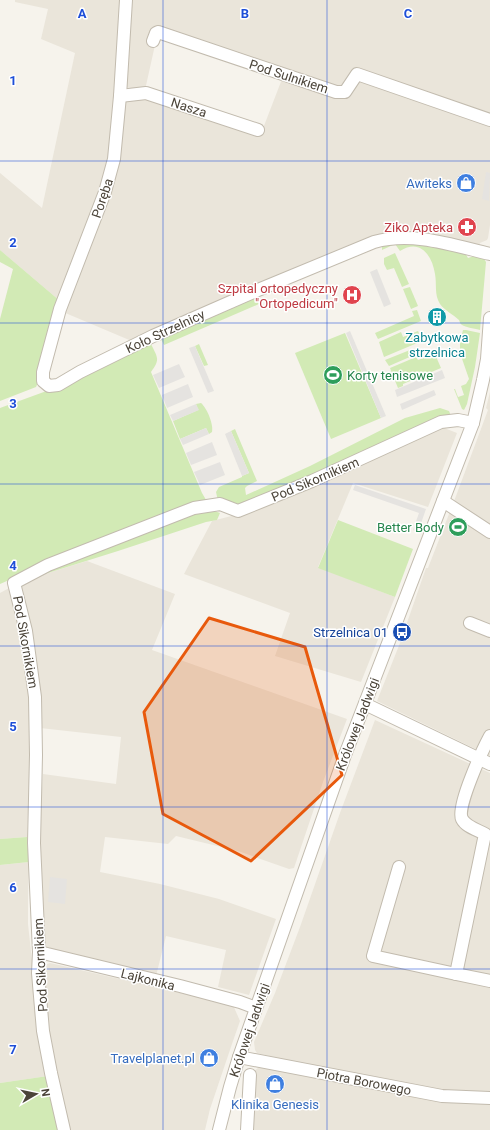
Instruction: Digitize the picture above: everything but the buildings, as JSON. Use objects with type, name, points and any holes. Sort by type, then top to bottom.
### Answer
[{"type":"street","name":"Poręba","points":[[49,386],[43,381],[42,372],[60,309],[106,192],[114,159],[120,96],[126,0]]},
{"type":"street","name":"Pod Sulnikiem","points":[[153,41],[156,33],[158,32],[336,92],[345,92],[357,74],[490,120]]},
{"type":"street","name":"Nasza","points":[[120,96],[146,92],[258,130]]},
{"type":"street","name":"Koło Strzelnicy","points":[[49,386],[58,385],[80,372],[160,333],[258,290],[387,238],[413,238],[429,240],[490,254]]},
{"type":"street","name":"Królowej Jadwigi","points":[[219,1130],[239,1057],[335,784],[472,422],[488,359],[490,318]]},
{"type":"street","name":"Pod Sikornikiem","points":[[64,1130],[43,1030],[38,973],[39,952],[34,843],[36,697],[26,632],[14,583],[48,565],[194,508],[220,504],[238,511],[312,481],[441,422],[458,420],[472,422]]},
{"type":"street","points":[[443,501],[490,532]]},
{"type":"street","points":[[470,623],[490,631]]},
{"type":"street","points":[[364,704],[490,764]]},
{"type":"street","points":[[456,974],[485,834],[465,824],[460,813],[479,759],[490,736]]},
{"type":"street","points":[[399,866],[373,956],[490,981]]},
{"type":"street","name":"Lajkonika","points":[[39,952],[188,988],[240,1002],[256,1008]]},
{"type":"street","name":"Piotra Borowego","points":[[239,1057],[442,1096],[490,1098]]},
{"type":"street","points":[[247,1130],[250,1075]]},
{"type":"highlighted area","points":[[209,618],[305,647],[342,775],[251,861],[163,814],[144,712]]},
{"type":"shaded area","points":[[15,0],[121,0],[115,95],[109,155],[99,191],[60,301],[0,250],[0,173],[42,208],[75,53],[41,39],[48,9],[15,2]]},
{"type":"shaded area","points":[[129,0],[490,0],[490,225],[487,240],[480,243],[479,246],[384,236],[134,342],[63,312],[105,202],[122,99],[148,95],[262,131],[282,79],[157,36],[145,90],[124,87]]},
{"type":"shaded area","points":[[486,172],[490,173],[489,201],[482,199]]},
{"type":"shaded area","points":[[377,269],[391,304],[384,307],[370,272]]},
{"type":"shaded area","points":[[350,331],[386,416],[381,418],[346,333]]},
{"type":"shaded area","points":[[195,346],[214,391],[208,393],[189,348]]},
{"type":"shaded area","points":[[179,364],[185,377],[159,388],[153,375]]},
{"type":"shaded area","points":[[442,370],[445,378],[397,397],[395,390]]},
{"type":"shaded area","points":[[188,384],[193,397],[167,408],[162,395]]},
{"type":"shaded area","points":[[434,390],[436,395],[402,410],[400,404]]},
{"type":"shaded area","points":[[490,392],[490,756],[377,701],[400,643],[426,568],[428,568],[488,410],[486,408]]},
{"type":"shaded area","points":[[196,404],[199,410],[173,421],[170,415]]},
{"type":"shaded area","points":[[439,426],[457,433],[428,507],[353,483],[318,567],[395,597],[361,682],[275,656],[290,613],[184,574],[212,521],[239,514]]},
{"type":"shaded area","points":[[206,428],[209,434],[183,445],[180,439]]},
{"type":"shaded area","points":[[231,431],[249,473],[242,476],[225,434]]},
{"type":"shaded area","points":[[212,442],[217,455],[191,465],[186,453]]},
{"type":"shaded area","points":[[220,462],[225,475],[200,485],[194,472]]},
{"type":"shaded area","points":[[355,485],[426,509],[418,532],[413,530],[419,513],[353,490]]},
{"type":"shaded area","points":[[87,561],[175,594],[152,650],[347,719],[323,782],[294,868],[289,869],[238,851],[176,836],[168,844],[105,837],[100,872],[160,884],[219,899],[276,919],[249,995],[218,987],[226,950],[166,936],[156,976],[44,949],[42,942],[40,817],[43,774],[116,784],[121,737],[40,728],[20,589],[23,584],[32,578]]},
{"type":"shaded area","points":[[11,587],[20,626],[30,700],[30,755],[27,837],[0,839],[0,593]]},
{"type":"shaded area","points":[[375,720],[490,773],[490,1095],[450,1093],[391,1084],[257,1053],[255,1050],[254,1042],[275,993],[300,927],[340,813]]},
{"type":"shaded area","points":[[29,862],[28,924],[38,1015],[48,1076],[0,1083],[0,865]]},
{"type":"shaded area","points":[[50,877],[67,879],[65,904],[48,902]]},
{"type":"shaded area","points":[[50,963],[233,1005],[240,1021],[210,1109],[205,1130],[66,1130],[54,1078],[43,972],[45,965]]},
{"type":"shaded area","points":[[259,1067],[490,1103],[490,1130],[249,1130],[253,1072]]},
{"type":"green space","points":[[418,240],[465,253],[468,258],[474,256],[484,259],[486,262],[480,330],[461,325],[459,320],[444,309],[440,304],[436,293],[436,278],[433,267],[424,250],[413,246],[407,247],[400,251],[395,244],[382,250],[382,246]]},
{"type":"green space","points":[[0,250],[60,301],[40,378],[36,387],[0,401],[0,319],[13,269],[0,262]]},
{"type":"green space","points":[[395,253],[409,284],[402,287],[394,268],[387,270],[384,264],[384,258]]},
{"type":"green space","points":[[410,287],[418,306],[411,309],[403,289]]},
{"type":"green space","points":[[256,294],[259,304],[164,345],[161,339],[166,332]]},
{"type":"green space","points":[[417,310],[421,321],[378,339],[375,333],[414,316],[412,311]]},
{"type":"green space","points":[[463,330],[480,333],[475,367],[467,404],[464,410],[462,409],[454,389],[458,397],[464,395],[461,386],[466,384],[469,379],[460,353],[460,342]]},
{"type":"green space","points":[[418,331],[422,341],[384,357],[379,342],[401,332],[403,337]]},
{"type":"green space","name":"Korty tenisowe","points":[[345,333],[381,418],[331,439],[295,353]]},
{"type":"green space","points":[[143,343],[151,344],[156,355],[157,361],[151,372],[202,493],[212,510],[220,513],[217,520],[206,522],[32,578],[23,574],[0,584],[0,408],[52,389]]},
{"type":"green space","points":[[199,344],[208,365],[204,366],[195,346]]},
{"type":"green space","points":[[410,350],[412,356],[389,366],[385,360]]},
{"type":"green space","points":[[434,352],[441,368],[403,384],[403,386],[398,388],[390,368],[416,357],[418,360],[431,355],[431,353]]},
{"type":"green space","points":[[201,403],[210,417],[212,432],[209,434],[206,428],[180,439],[173,421],[198,410],[196,404]]},
{"type":"green space","points":[[440,408],[449,411],[451,416],[239,508],[218,501],[216,492],[219,487],[249,473],[231,431],[235,429],[257,481],[245,488],[246,495],[310,466],[405,418]]},
{"type":"green space","points":[[338,520],[413,549],[395,597],[318,568]]},
{"type":"green space","points":[[27,837],[29,862],[0,865],[0,839]]},
{"type":"green space","points":[[48,1076],[60,1130],[0,1130],[0,1083]]},
{"type":"place","name":"Awiteks","points":[[466,183]]},
{"type":"place","name":"Ziko Apteka","points":[[467,227]]},
{"type":"place","name":"Szpital ortopedyczny \"Ortopedicum\"","points":[[352,295]]},
{"type":"place","name":"Zabytkowa strzelnica","points":[[437,317]]},
{"type":"place","name":"Korty tenisowe","points":[[333,375]]},
{"type":"place","name":"Better Body","points":[[458,527]]},
{"type":"place","name":"Strzelnica 01","points":[[402,632]]},
{"type":"place","name":"Travelplanet.pl","points":[[209,1058]]},
{"type":"place","name":"Klinika Genesis","points":[[275,1084]]}]
